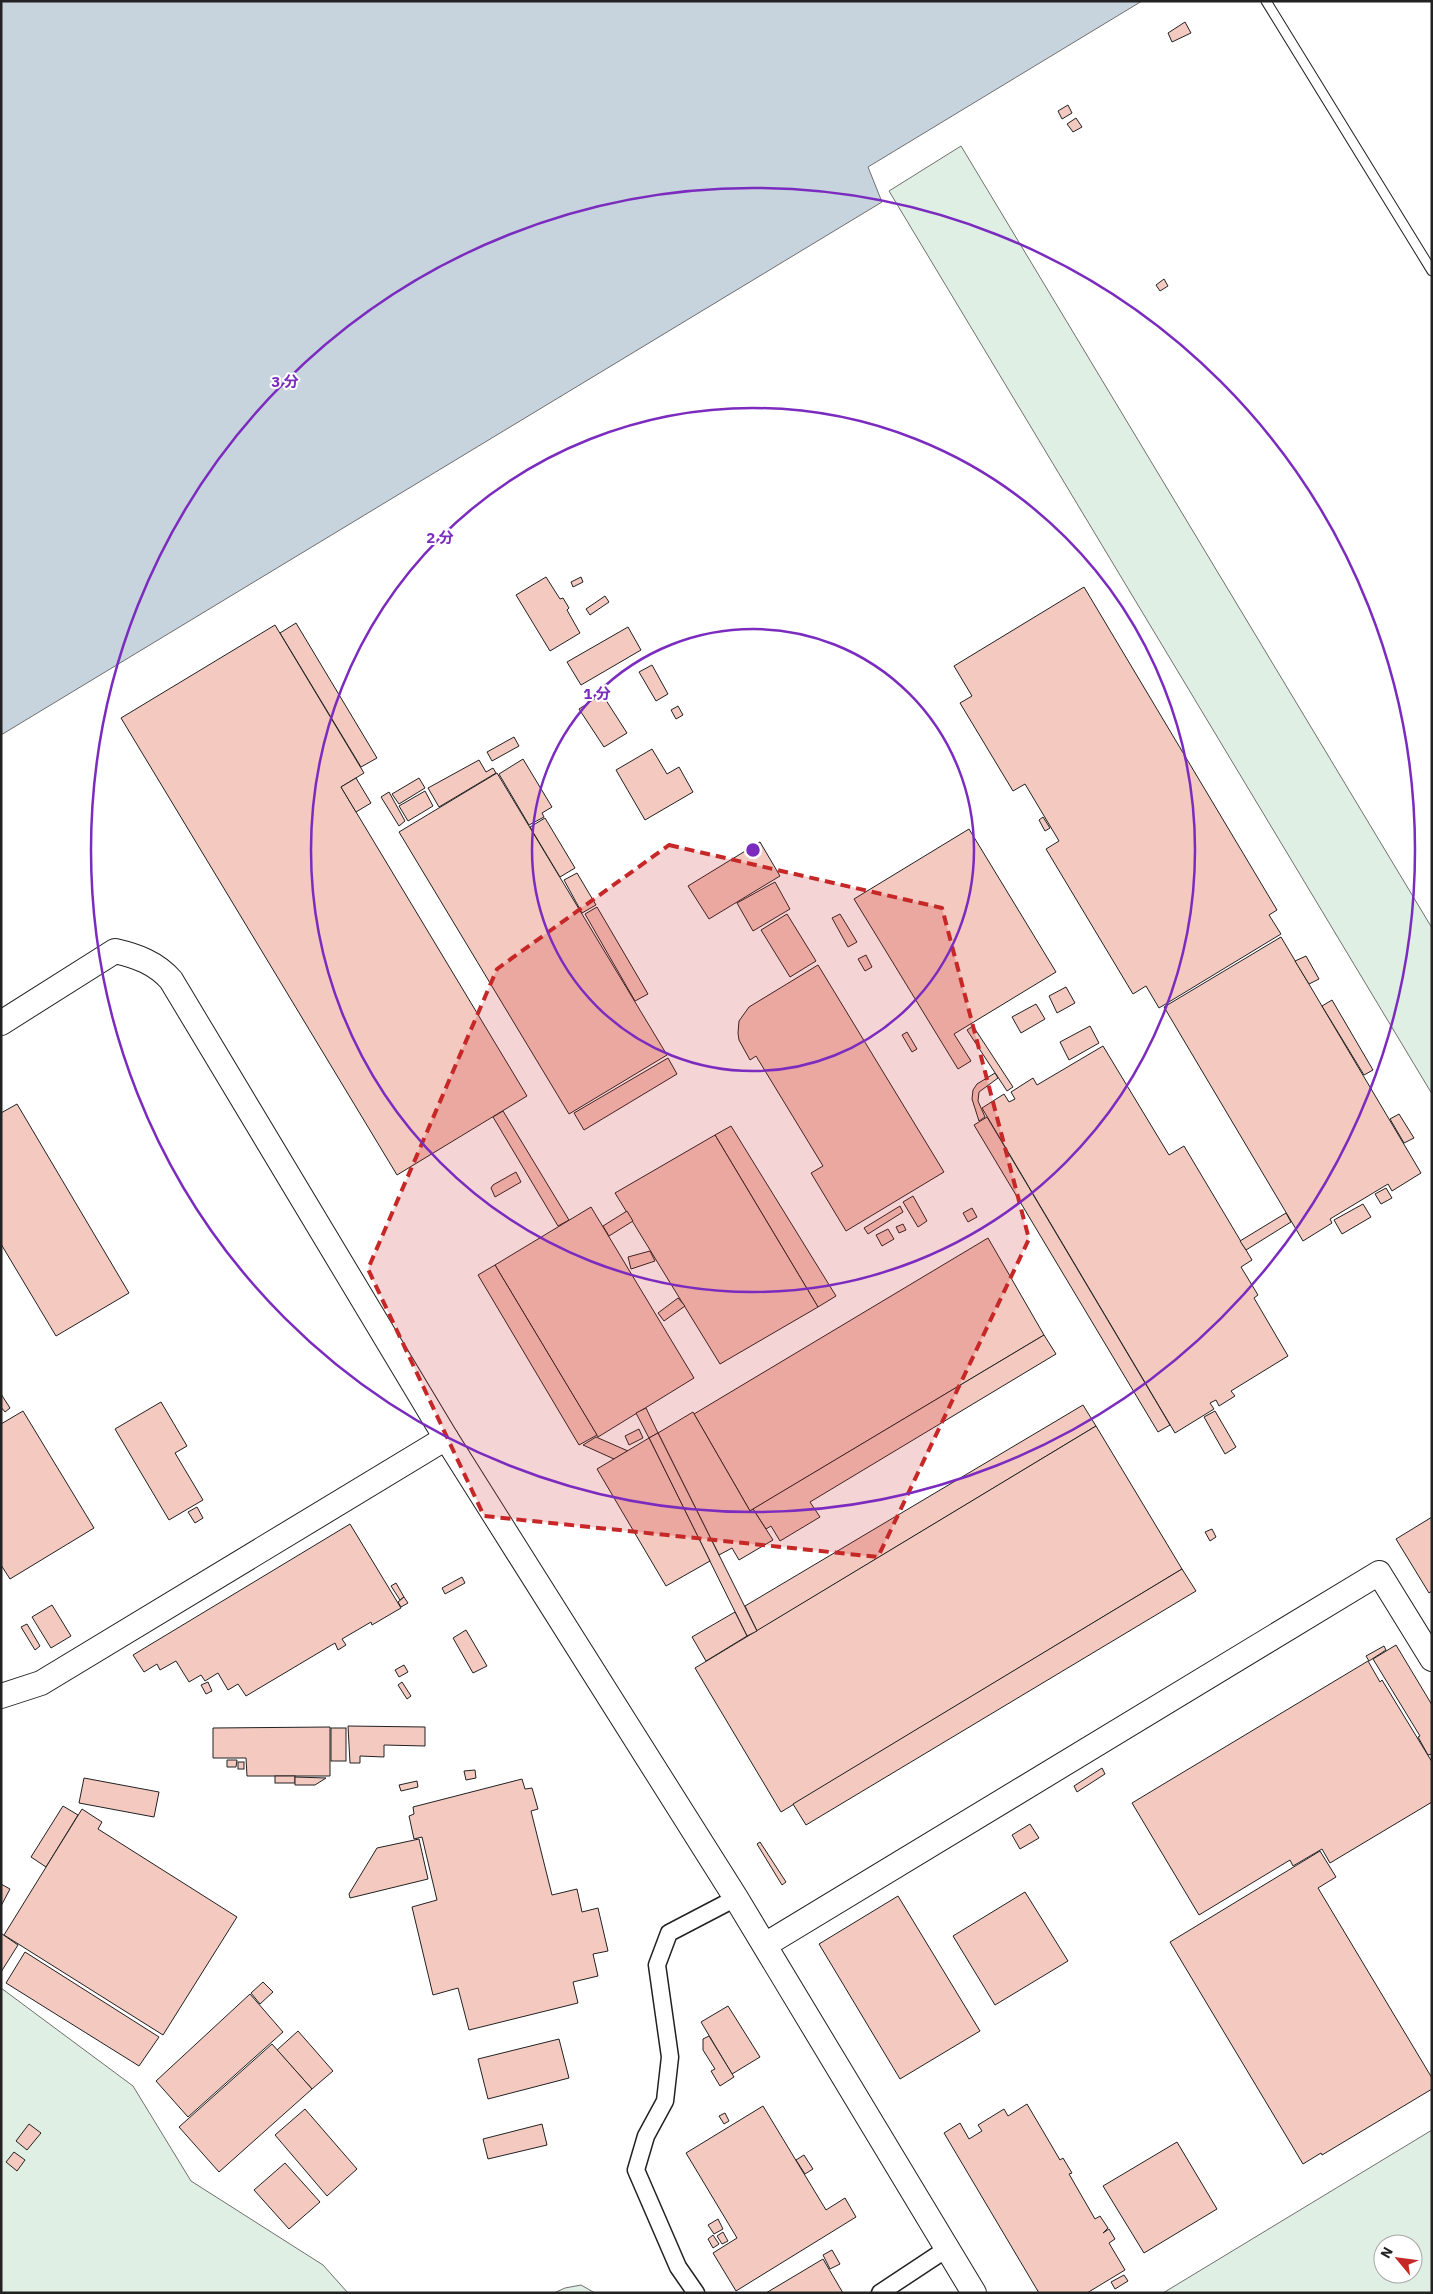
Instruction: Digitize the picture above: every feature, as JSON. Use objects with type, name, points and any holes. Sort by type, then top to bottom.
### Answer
[{"type":"street","points":[[1,1023],[115,951],[136,956],[162,970],[171,980],[446,1438],[736,1898],[974,2293]]},
{"type":"street","points":[[1,1696],[40,1683],[446,1438]]},
{"type":"street","points":[[765,1946],[1379,1573],[1432,1659]]},
{"type":"street","points":[[696,2293],[678,2267],[636,2170],[646,2136],[665,2101],[670,2057],[656,1965],[669,1933],[736,1898]]},
{"type":"street","points":[[880,2293],[948,2248]]},
{"type":"lane","points":[[1266,1],[1432,272]]},
{"type":"highlighted area","points":[[669,845],[942,908],[1029,1239],[878,1557],[484,1516],[368,1269],[497,969]]},
{"type":"green space","points":[[961,146],[1432,928],[1432,1094],[889,191]]},
{"type":"green space","points":[[1,1988],[133,2086],[191,2181],[323,2265],[348,2293],[1,2293]]},
{"type":"green space","points":[[1432,2130],[1432,2293],[1163,2293]]},
{"type":"green space","points":[[581,2285],[595,2293],[554,2293],[565,2288]]},
{"type":"shaded area","points":[[1,1],[1142,1],[868,167],[882,202],[1,735]]},
{"type":"building","points":[[1185,22],[1191,33],[1172,42],[1168,33]]},
{"type":"building","points":[[1068,105],[1072,113],[1062,119],[1058,111]]},
{"type":"building","points":[[1076,118],[1082,127],[1073,132],[1067,124]]},
{"type":"building","points":[[1164,279],[1168,286],[1160,291],[1156,285]]},
{"type":"building","points":[[546,577],[560,599],[563,598],[569,608],[567,610],[580,633],[550,651],[516,595]]},
{"type":"building","points":[[581,577],[583,582],[573,587],[571,582]]},
{"type":"building","points":[[1084,587],[1277,910],[1269,915],[1281,934],[1159,1008],[1146,986],[1133,994],[1046,849],[1059,841],[1025,784],[1013,791],[960,703],[972,696],[954,666]]},
{"type":"building","points":[[605,596],[609,602],[590,615],[586,609]]},
{"type":"building","points":[[296,623],[377,758],[361,767],[280,633]]},
{"type":"building","points":[[275,625],[364,773],[341,787],[527,1096],[397,1175],[121,718]]},
{"type":"building","points":[[628,627],[641,650],[581,685],[567,662]]},
{"type":"building","points":[[652,665],[668,694],[656,701],[639,672]]},
{"type":"building","points":[[602,694],[627,733],[604,747],[579,709]]},
{"type":"building","points":[[678,706],[683,715],[676,719],[671,710]]},
{"type":"building","points":[[514,737],[519,746],[492,761],[487,752]]},
{"type":"building","points":[[652,749],[667,774],[679,767],[693,792],[645,820],[616,770]]},
{"type":"building","points":[[523,759],[552,807],[542,813],[544,817],[529,825],[499,774]]},
{"type":"building","points":[[479,760],[486,772],[493,768],[496,773],[439,807],[428,788]]},
{"type":"building","points":[[497,773],[667,1055],[569,1114],[399,832]]},
{"type":"building","points":[[356,778],[371,803],[356,812],[341,787]]},
{"type":"building","points":[[419,778],[425,788],[399,804],[392,794]]},
{"type":"building","points":[[425,791],[433,806],[408,821],[399,806]]},
{"type":"building","points":[[389,792],[405,821],[399,826],[381,797]]},
{"type":"building","points":[[1043,817],[1050,828],[1045,831],[1039,820]]},
{"type":"building","points":[[545,818],[575,868],[560,877],[530,827]]},
{"type":"building","points":[[969,829],[1056,972],[954,1034],[971,1061],[958,1069],[854,899]]},
{"type":"building","points":[[760,842],[780,876],[709,919],[688,886]]},
{"type":"building","points":[[577,873],[596,905],[582,913],[564,880]]},
{"type":"building","points":[[775,882],[790,909],[753,931],[737,903]]},
{"type":"building","points":[[597,907],[648,994],[635,1001],[585,914]]},
{"type":"building","points":[[787,914],[816,961],[790,977],[761,930]]},
{"type":"building","points":[[840,914],[857,942],[848,947],[832,918]]},
{"type":"building","points":[[1281,937],[1421,1173],[1392,1191],[1388,1184],[1330,1219],[1332,1223],[1303,1241],[1164,1007]]},
{"type":"building","points":[[866,955],[872,967],[865,971],[858,959]]},
{"type":"building","points":[[1306,956],[1319,979],[1309,984],[1295,961]]},
{"type":"building","points":[[818,965],[944,1172],[846,1231],[811,1173],[823,1166],[756,1056],[750,1060],[739,1040],[738,1033],[739,1021],[749,1007]]},
{"type":"building","points":[[1066,987],[1075,1003],[1057,1013],[1049,996]]},
{"type":"building","points":[[1332,1000],[1373,1070],[1364,1075],[1322,1006]]},
{"type":"building","points":[[1036,1004],[1045,1019],[1021,1033],[1012,1017]]},
{"type":"building","points":[[973,1026],[1013,1087],[1007,1091],[967,1030]]},
{"type":"building","points":[[1090,1026],[1099,1043],[1069,1060],[1060,1042]]},
{"type":"building","points":[[907,1032],[917,1049],[912,1052],[902,1035]]},
{"type":"building","points":[[1103,1046],[1169,1155],[1184,1146],[1252,1260],[1241,1267],[1258,1295],[1254,1298],[1288,1356],[1231,1391],[1235,1396],[1219,1406],[1216,1400],[1210,1403],[1214,1409],[1175,1433],[982,1108],[1004,1094],[1009,1102],[1015,1099],[1011,1092],[1033,1078],[1037,1085]]},
{"type":"building","points":[[668,1058],[677,1074],[584,1130],[574,1113]]},
{"type":"building","points":[[995,1073],[998,1078],[979,1092],[978,1101],[985,1117],[979,1121],[972,1099],[973,1090],[977,1084]]},
{"type":"building","points":[[17,1104],[129,1293],[56,1336],[1,1244],[1,1113]]},
{"type":"building","points":[[503,1111],[569,1220],[558,1226],[493,1117]]},
{"type":"building","points":[[1399,1114],[1414,1138],[1404,1143],[1390,1119]]},
{"type":"building","points":[[987,1117],[1170,1425],[1158,1432],[974,1125]]},
{"type":"building","points":[[731,1126],[836,1296],[818,1307],[715,1135]]},
{"type":"building","points":[[715,1135],[818,1307],[720,1364],[615,1193]]},
{"type":"building","points":[[516,1172],[521,1182],[495,1197],[491,1188],[493,1185]]},
{"type":"building","points":[[1386,1188],[1392,1198],[1381,1204],[1375,1194]]},
{"type":"building","points":[[913,1196],[927,1221],[918,1227],[903,1202]]},
{"type":"building","points":[[1363,1204],[1371,1217],[1342,1234],[1334,1220]]},
{"type":"building","points":[[900,1206],[903,1212],[868,1234],[864,1228]]},
{"type":"building","points":[[591,1207],[694,1378],[598,1437],[495,1265]]},
{"type":"building","points":[[972,1208],[977,1217],[968,1222],[963,1213]]},
{"type":"building","points":[[627,1211],[633,1221],[609,1236],[603,1226]]},
{"type":"building","points":[[1286,1213],[1291,1222],[1246,1250],[1240,1241]]},
{"type":"building","points":[[903,1224],[906,1230],[899,1233],[896,1227]]},
{"type":"building","points":[[888,1229],[894,1239],[882,1246],[876,1235]]},
{"type":"building","points":[[988,1238],[1044,1335],[750,1511],[694,1414]]},
{"type":"building","points":[[650,1251],[655,1261],[631,1269],[628,1257]]},
{"type":"building","points":[[495,1265],[597,1435],[579,1445],[478,1275]]},
{"type":"building","points":[[678,1298],[685,1306],[664,1321],[658,1313]]},
{"type":"building","points":[[1044,1335],[1056,1354],[810,1502],[820,1517],[780,1541],[771,1526],[766,1529],[753,1509]]},
{"type":"building","points":[[1,1394],[10,1408],[5,1412],[1,1407]]},
{"type":"building","points":[[161,1402],[187,1446],[175,1453],[203,1500],[169,1520],[115,1429]]},
{"type":"building","points":[[1083,1405],[1096,1426],[757,1631],[745,1606]]},
{"type":"building","points":[[646,1408],[658,1433],[649,1438],[636,1413]]},
{"type":"building","points":[[23,1411],[94,1528],[10,1579],[1,1565],[1,1424]]},
{"type":"building","points":[[1215,1411],[1236,1447],[1225,1454],[1204,1417]]},
{"type":"building","points":[[693,1412],[750,1511],[753,1509],[773,1540],[739,1560],[732,1548],[719,1555],[658,1433]]},
{"type":"building","points":[[1096,1426],[1182,1569],[781,1812],[695,1668]]},
{"type":"building","points":[[639,1429],[643,1438],[629,1445],[625,1436]]},
{"type":"building","points":[[658,1433],[757,1631],[747,1636],[649,1438]]},
{"type":"building","points":[[596,1437],[628,1451],[614,1459],[583,1445]]},
{"type":"building","points":[[649,1438],[710,1561],[666,1586],[597,1469]]},
{"type":"building","points":[[197,1507],[203,1518],[195,1523],[188,1512]]},
{"type":"building","points":[[1432,1517],[1432,1591],[1429,1593],[1396,1539]]},
{"type":"building","points":[[350,1524],[401,1608],[372,1625],[371,1622],[342,1639],[346,1645],[338,1650],[335,1643],[246,1696],[238,1684],[228,1690],[218,1673],[205,1681],[201,1675],[189,1682],[176,1661],[160,1670],[157,1664],[144,1672],[133,1655]]},
{"type":"building","points":[[1212,1529],[1216,1537],[1210,1541],[1205,1532]]},
{"type":"building","points":[[1182,1569],[1196,1591],[806,1825],[793,1804]]},
{"type":"building","points":[[462,1577],[465,1583],[445,1594],[442,1588]]},
{"type":"building","points":[[396,1583],[404,1597],[400,1600],[391,1586]]},
{"type":"building","points":[[404,1597],[408,1603],[401,1607],[398,1602]]},
{"type":"building","points":[[52,1605],[71,1636],[51,1648],[32,1617]]},
{"type":"building","points":[[735,1612],[747,1636],[706,1661],[692,1637]]},
{"type":"building","points":[[27,1624],[40,1646],[35,1650],[21,1627]]},
{"type":"building","points":[[466,1630],[487,1666],[473,1673],[453,1638]]},
{"type":"building","points":[[1396,1645],[1432,1705],[1432,1754],[1428,1755],[1418,1737],[1420,1736],[1373,1659]]},
{"type":"building","points":[[1384,1646],[1386,1650],[1369,1661],[1366,1656]]},
{"type":"building","points":[[1368,1661],[1380,1682],[1382,1680],[1432,1762],[1432,1802],[1330,1863],[1322,1849],[1293,1866],[1290,1860],[1199,1915],[1132,1803]]},
{"type":"building","points":[[404,1665],[408,1672],[399,1677],[395,1670]]},
{"type":"building","points":[[208,1682],[212,1691],[206,1694],[201,1685]]},
{"type":"building","points":[[402,1682],[411,1696],[407,1699],[398,1685]]},
{"type":"building","points":[[348,1726],[425,1727],[425,1746],[384,1745],[384,1757],[360,1756],[360,1763],[350,1763]]},
{"type":"building","points":[[330,1727],[330,1776],[247,1776],[246,1758],[213,1758],[213,1728]]},
{"type":"building","points":[[331,1728],[346,1728],[346,1761],[331,1761]]},
{"type":"building","points":[[227,1760],[237,1760],[236,1767],[227,1767]]},
{"type":"building","points":[[238,1762],[244,1762],[244,1769],[238,1769]]},
{"type":"building","points":[[1102,1768],[1105,1774],[1077,1792],[1074,1786]]},
{"type":"building","points":[[475,1770],[476,1778],[466,1780],[464,1771]]},
{"type":"building","points":[[275,1776],[295,1776],[295,1783],[275,1783]]},
{"type":"building","points":[[295,1777],[326,1778],[315,1785],[295,1785]]},
{"type":"building","points":[[84,1778],[159,1792],[154,1817],[79,1803]]},
{"type":"building","points":[[522,1779],[525,1789],[532,1788],[538,1809],[531,1811],[552,1895],[577,1889],[582,1912],[598,1908],[608,1951],[593,1954],[598,1976],[573,1982],[578,2003],[469,2030],[458,1988],[433,1995],[412,1907],[437,1900],[422,1837],[414,1839],[409,1816],[414,1814],[413,1807]]},
{"type":"building","points":[[417,1781],[418,1787],[401,1791],[399,1785]]},
{"type":"building","points":[[63,1806],[78,1815],[46,1867],[31,1857]]},
{"type":"building","points":[[82,1809],[102,1822],[98,1829],[237,1917],[163,2035],[4,1935]]},
{"type":"building","points":[[1030,1824],[1039,1838],[1020,1849],[1012,1835]]},
{"type":"building","points":[[419,1839],[428,1879],[350,1898],[349,1894],[377,1848]]},
{"type":"building","points":[[760,1842],[786,1882],[782,1885],[757,1844]]},
{"type":"building","points":[[1320,1851],[1336,1877],[1318,1888],[1432,2078],[1432,2089],[1322,2155],[1321,2153],[1303,2164],[1170,1942]]},
{"type":"building","points":[[1,1884],[10,1889],[1,1906]]},
{"type":"building","points":[[1025,1892],[1068,1961],[995,2005],[953,1936]]},
{"type":"building","points":[[898,1896],[980,2031],[900,2079],[819,1944]]},
{"type":"building","points":[[2,1934],[18,1945],[1,1972],[1,1936]]},
{"type":"building","points":[[25,1952],[159,2037],[139,2066],[6,1983]]},
{"type":"building","points":[[263,1982],[273,1992],[260,2004],[251,1993]]},
{"type":"building","points":[[250,1994],[283,2032],[188,2117],[156,2081]]},
{"type":"building","points":[[728,2006],[760,2057],[732,2074],[701,2022]]},
{"type":"building","points":[[298,2031],[333,2071],[312,2089],[277,2050]]},
{"type":"building","points":[[709,2036],[734,2077],[720,2086],[711,2071],[715,2069],[703,2050],[703,2039]]},
{"type":"building","points":[[559,2039],[569,2078],[488,2099],[478,2059]]},
{"type":"building","points":[[272,2044],[312,2089],[219,2172],[179,2127]]},
{"type":"building","points":[[1027,2104],[1060,2160],[1063,2158],[1072,2173],[1069,2174],[1095,2219],[1100,2216],[1108,2228],[1103,2233],[1109,2229],[1115,2239],[1109,2243],[1125,2270],[1087,2293],[1039,2293],[944,2133],[960,2123],[969,2139],[982,2131],[978,2125],[1004,2109],[1008,2116]]},
{"type":"building","points":[[763,2106],[826,2210],[845,2198],[856,2217],[736,2291],[713,2253],[737,2238],[686,2153]]},
{"type":"building","points":[[305,2109],[357,2169],[327,2196],[275,2135]]},
{"type":"building","points":[[725,2113],[729,2121],[724,2124],[719,2116]]},
{"type":"building","points":[[29,2124],[41,2133],[27,2150],[16,2141]]},
{"type":"building","points":[[542,2124],[547,2145],[488,2159],[483,2139]]},
{"type":"building","points":[[1177,2142],[1217,2209],[1144,2253],[1103,2186]]},
{"type":"building","points":[[14,2152],[25,2160],[17,2171],[6,2162]]},
{"type":"building","points":[[804,2155],[813,2169],[805,2174],[796,2160]]},
{"type":"building","points":[[285,2163],[320,2202],[289,2229],[254,2190]]},
{"type":"building","points":[[718,2219],[723,2229],[714,2234],[708,2225]]},
{"type":"building","points":[[723,2232],[728,2241],[722,2244],[717,2236]]},
{"type":"building","points":[[713,2235],[719,2244],[713,2248],[708,2239]]},
{"type":"building","points":[[832,2250],[840,2264],[830,2269],[823,2255]]},
{"type":"building","points":[[823,2259],[843,2293],[766,2293]]},
{"type":"building","points":[[1124,2275],[1128,2281],[1115,2289],[1111,2282]]}]
